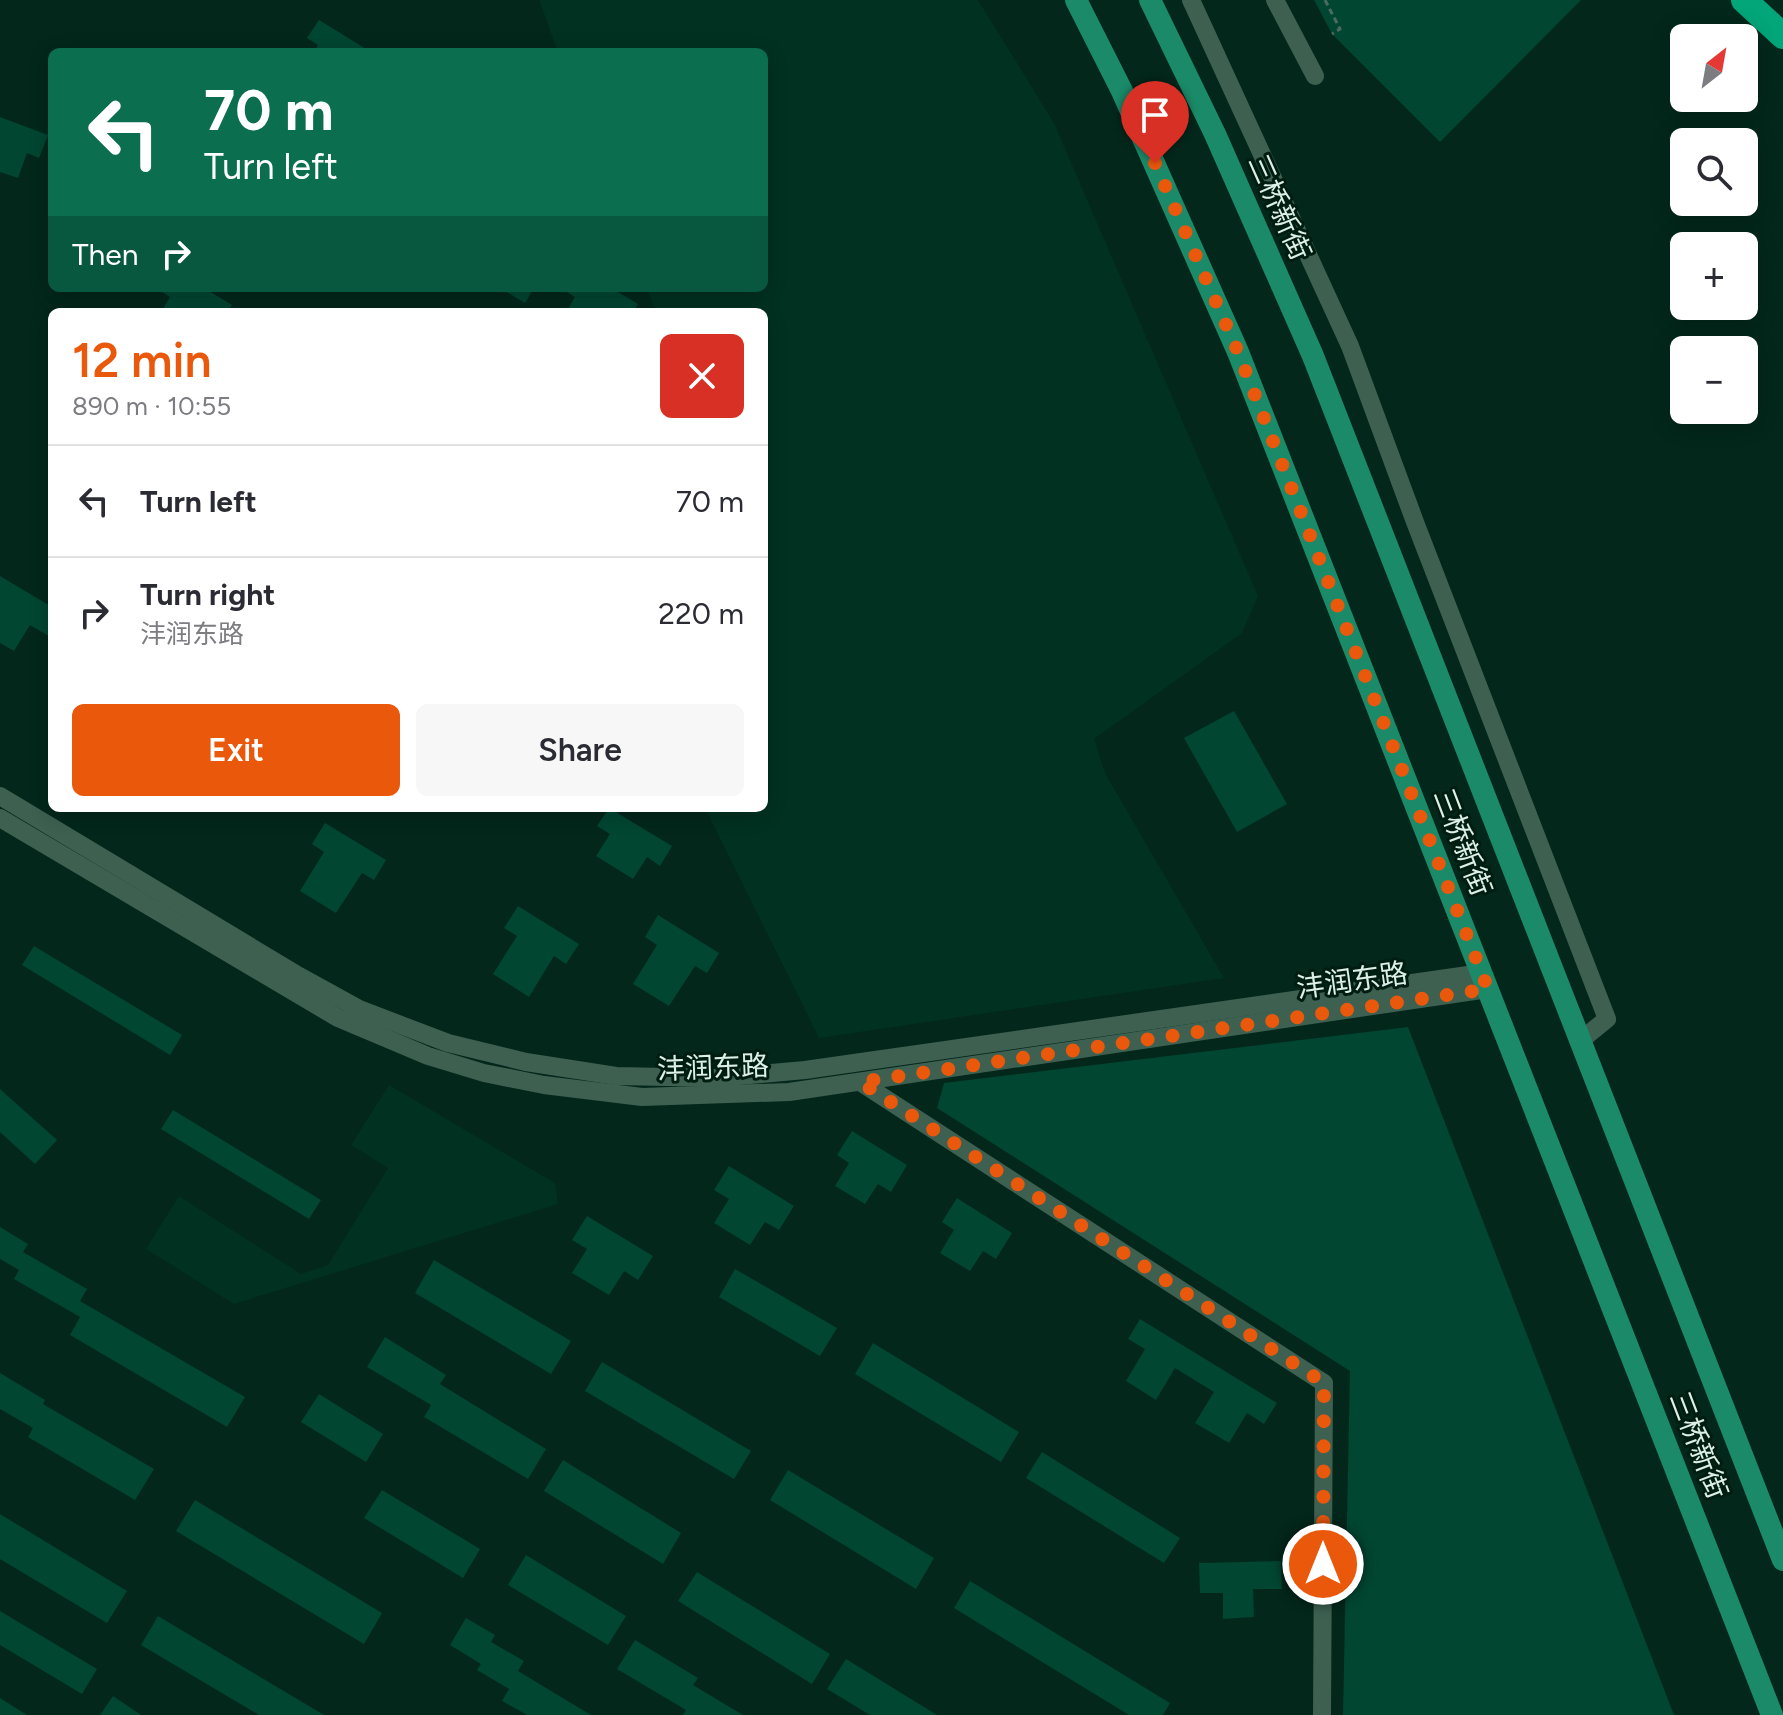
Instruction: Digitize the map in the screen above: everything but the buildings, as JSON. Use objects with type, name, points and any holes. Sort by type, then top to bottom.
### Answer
[{"type":"highway","points":[[1744,0],[1783,36]]},
{"type":"main road","name":"三桥新街","points":[[1076,0],[1134,118],[1238,352],[1772,1715]]},
{"type":"main road","name":"三桥新街","points":[[1150,0],[1215,134],[1313,356],[1783,1560]]},
{"type":"street","points":[[1191,0],[1350,346],[1607,1019],[1580,1041]]},
{"type":"street","points":[[1275,0],[1315,76]]},
{"type":"street","name":"沣润东路","points":[[0,796],[359,1009],[448,1043],[526,1062],[616,1076],[717,1078],[805,1070],[1485,981]]},
{"type":"street","name":"沣润东路","points":[[0,818],[338,1018],[428,1056],[484,1073],[544,1085],[642,1097],[789,1092],[1485,981]]},
{"type":"street","points":[[860,1082],[1324,1383],[1322,1715]]},
{"type":"path","points":[[1325,0],[1340,29],[1332,34]]},
{"type":"shaded area","points":[[539,0],[978,0],[1054,123],[1258,596],[1242,633],[1094,739],[1105,773],[1224,978],[819,1038],[707,812],[768,812],[768,308],[654,308],[648,292],[768,292],[768,48],[557,48]]},
{"type":"shaded area","points":[[389,1085],[555,1183],[558,1204],[234,1304],[146,1249],[179,1196],[301,1274],[328,1265],[388,1168],[351,1145]]},
{"type":"route","points":[[1155,163],[1238,352],[1488,989],[860,1082],[1324,1383],[1323,1564]]}]
